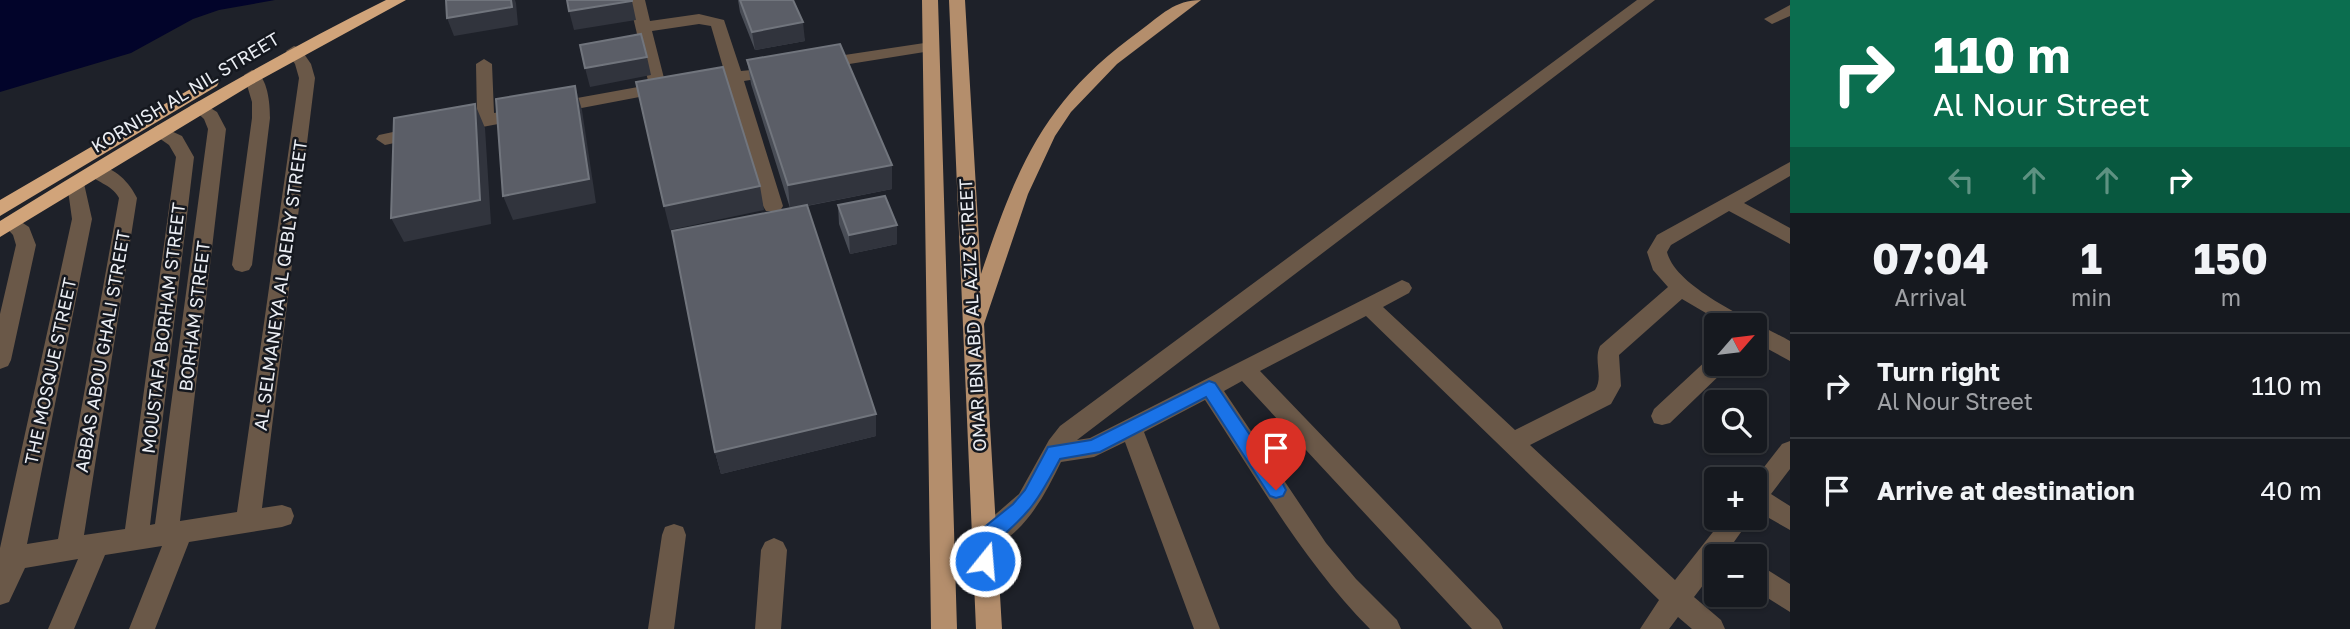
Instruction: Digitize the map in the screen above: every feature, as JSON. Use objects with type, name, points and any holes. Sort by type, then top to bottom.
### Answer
[{"type":"highway","name":"KORNISH AL NIL STREET","points":[[4,221],[201,88],[363,0]]},
{"type":"highway","name":"KORNISH AL NIL STREET","points":[[4,221],[85,177],[294,51],[398,0]]},
{"type":"main road","name":"OMAR IBN ABD AL AZIZ STREET","points":[[930,0],[944,629]]},
{"type":"main road","name":"OMAR IBN ABD AL AZIZ STREET","points":[[957,0],[989,629]]},
{"type":"main road","points":[[972,331],[1032,160],[1057,119],[1087,83],[1193,0]]},
{"type":"street","points":[[637,0],[658,87]]},
{"type":"street","points":[[984,540],[1026,503],[1068,433],[1647,0]]},
{"type":"street","points":[[1772,19],[1790,10]]},
{"type":"street","points":[[644,27],[699,19],[719,23],[773,206]]},
{"type":"street","points":[[385,139],[796,61],[831,61],[931,47]]},
{"type":"street","name":"AL SELMANEYA AL QEBLY STREET","points":[[247,522],[307,78],[303,64],[294,51]]},
{"type":"street","points":[[484,64],[486,120]]},
{"type":"street","points":[[242,265],[261,118],[260,95],[252,75]]},
{"type":"street","name":"BORHAM STREET","points":[[142,629],[173,533],[217,129],[211,116],[199,106]]},
{"type":"street","name":"MOUSTAFA BORHAM STREET","points":[[136,539],[185,157],[181,146],[172,137],[158,131]]},
{"type":"street","points":[[1725,313],[1666,277],[1658,266],[1657,247],[1790,168]]},
{"type":"street","name":"ABBAS ABOU GHALI STREET","points":[[69,549],[128,198],[123,186],[111,177],[85,177]]},
{"type":"street","name":"THE MOSQUE STREET","points":[[0,593],[10,559],[82,219],[85,177]]},
{"type":"street","points":[[1728,203],[1790,237]]},
{"type":"street","points":[[0,360],[26,245],[22,232],[4,221]]},
{"type":"street","points":[[1512,443],[1603,397],[1610,386],[1608,352],[1682,287]]},
{"type":"street","points":[[1054,453],[1094,447],[1402,288]]},
{"type":"street","points":[[1368,305],[1675,599],[1712,629]]},
{"type":"street","points":[[1768,339],[1790,352]]},
{"type":"street","points":[[1244,369],[1490,629]]},
{"type":"street","points":[[1662,416],[1704,376]]},
{"type":"street","points":[[1209,387],[1317,551],[1347,588],[1388,629]]},
{"type":"street","points":[[1131,428],[1207,629]]},
{"type":"street","points":[[1767,481],[1790,451]]},
{"type":"street","points":[[1767,505],[1790,519]]},
{"type":"street","points":[[10,559],[282,516]]},
{"type":"street","points":[[662,629],[674,536]]},
{"type":"street","points":[[61,629],[97,545]]},
{"type":"street","points":[[768,629],[774,550]]},
{"type":"street","points":[[1653,629],[1675,599],[1704,571]]},
{"type":"street","points":[[1767,583],[1790,600]]},
{"type":"water","points":[[0,0],[275,0],[219,10],[193,19],[131,53],[0,92]]},
{"type":"building","points":[[446,0],[511,0],[512,7],[447,18]]},
{"type":"building","points":[[567,0],[632,0],[632,1],[569,11]]},
{"type":"building","points":[[740,0],[793,0],[803,22],[752,32]]},
{"type":"building","points":[[641,34],[647,57],[585,68],[580,45]]},
{"type":"building","points":[[840,44],[892,165],[788,185],[747,60]]},
{"type":"building","points":[[723,67],[760,186],[664,206],[636,82]]},
{"type":"building","points":[[575,86],[589,179],[503,196],[496,99]]},
{"type":"building","points":[[475,104],[480,200],[391,218],[394,118]]},
{"type":"building","points":[[885,196],[897,225],[849,235],[838,205]]},
{"type":"building","points":[[807,205],[876,414],[715,452],[672,231]]},
{"type":"route","points":[[985,561],[984,540],[1020,510],[1039,484],[1054,453],[1094,447],[1209,387],[1276,490]]}]
